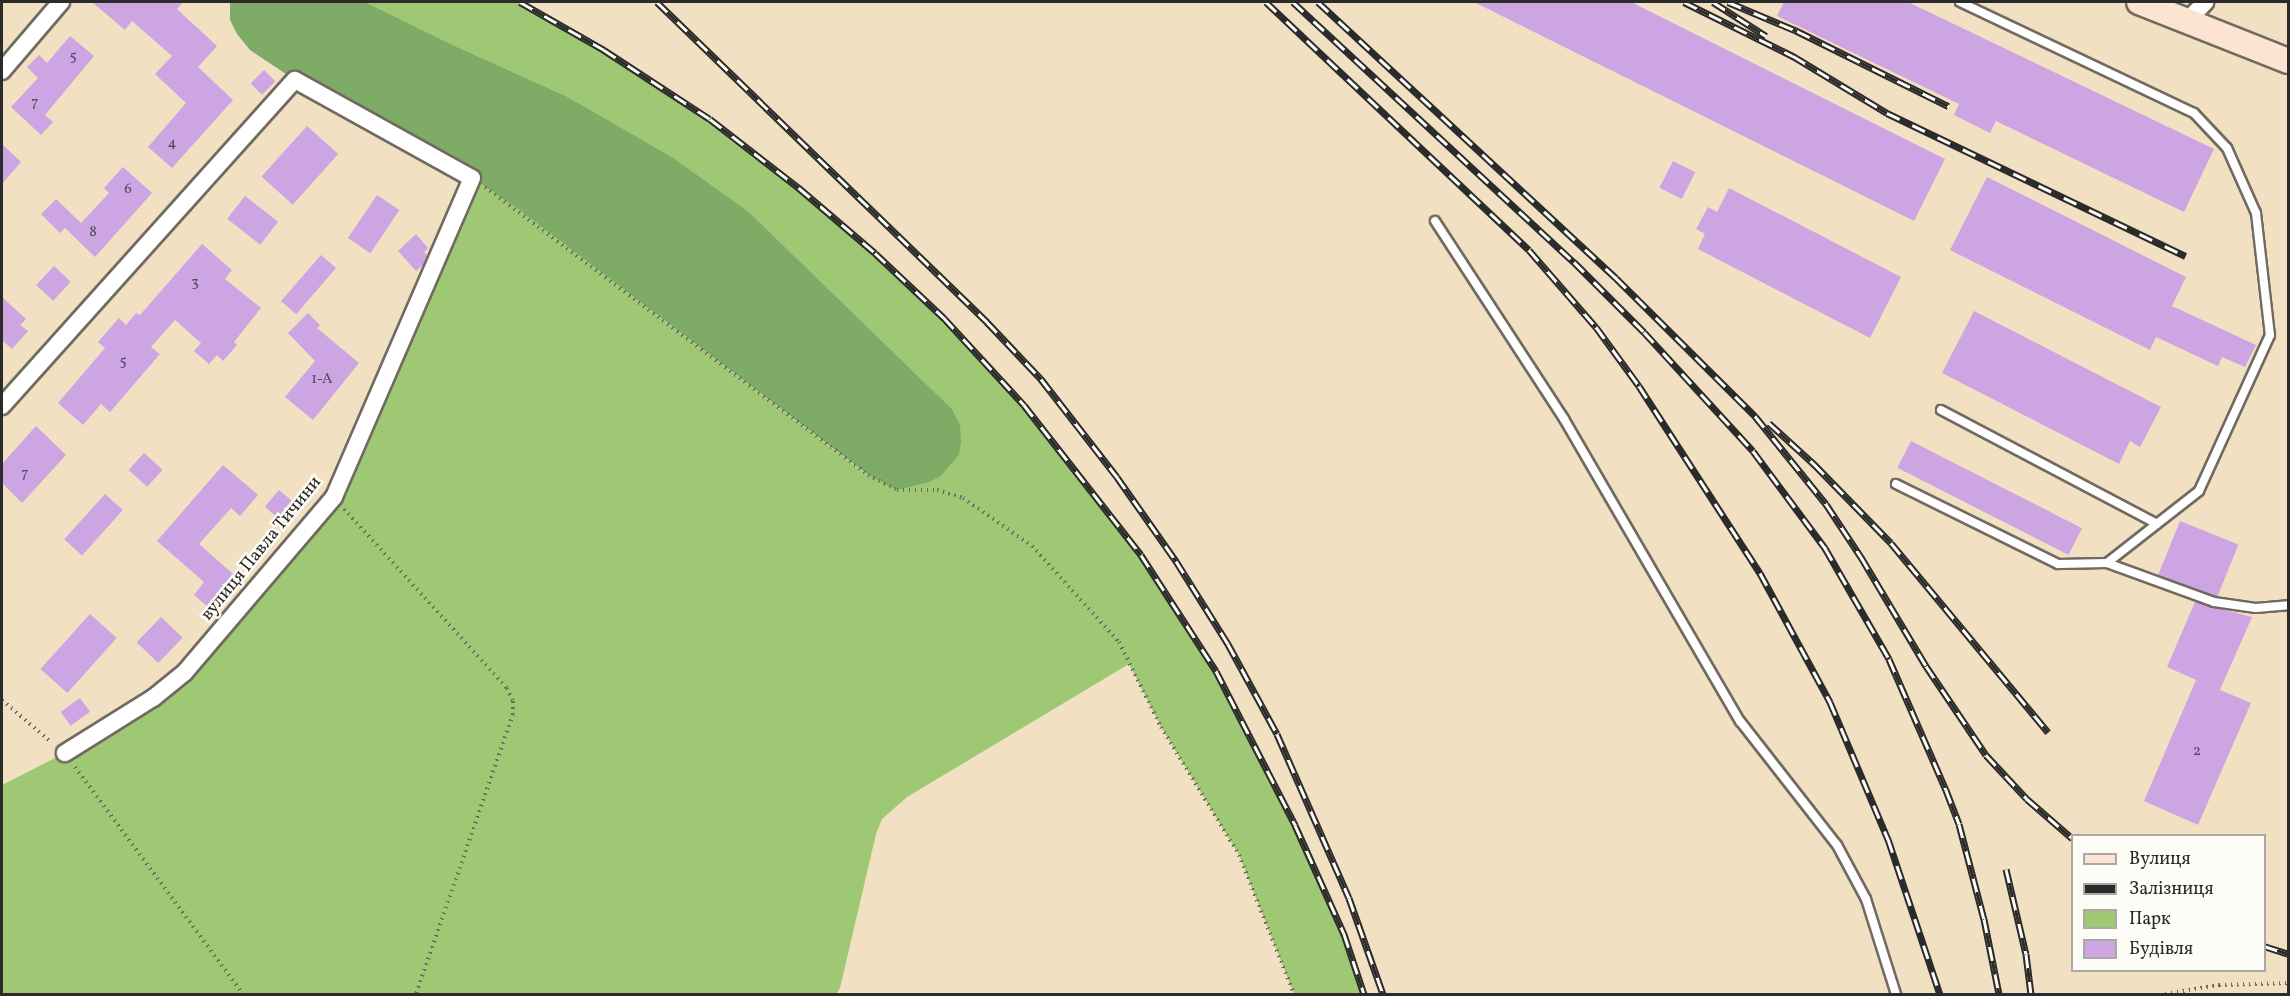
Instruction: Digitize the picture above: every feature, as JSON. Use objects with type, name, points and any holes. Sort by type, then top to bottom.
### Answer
[{"type":"street","points":[[2,71],[61,2]]},
{"type":"street","points":[[2139,2],[2289,61]]},
{"type":"street","points":[[2186,22],[2205,2]]},
{"type":"street","points":[[2,406],[295,80],[472,178]]},
{"type":"street","name":"вулиця Павла Тичини","points":[[65,753],[153,698],[184,673],[334,497],[472,178]]},
{"type":"lane","points":[[1960,2],[2194,113],[2227,148],[2256,213],[2271,335],[2199,491],[2107,563]]},
{"type":"lane","points":[[1435,221],[1564,419],[1740,721],[1837,845],[1866,899],[1896,994]]},
{"type":"lane","points":[[1941,410],[2157,524]]},
{"type":"lane","points":[[1896,484],[2058,564],[2107,563],[2214,602],[2256,608],[2289,605]]},
{"type":"path","points":[[472,178],[527,217],[867,475],[897,490],[937,490],[963,498],[1032,546],[1119,642],[1157,720],[1239,855],[1294,994]]},
{"type":"path","points":[[334,497],[507,688],[513,701],[513,714],[416,994]]},
{"type":"path","points":[[2,700],[65,753],[243,994]]},
{"type":"path","points":[[2165,994],[2219,985],[2289,983]]},
{"type":"green space","points":[[230,2],[365,2],[568,97],[672,157],[748,211],[952,409],[960,425],[959,455],[941,476],[929,482],[897,490],[868,475],[518,209],[472,178],[295,80],[250,50],[237,34],[230,20]]},
{"type":"green space","points":[[365,2],[520,2],[548,16],[710,119],[756,153],[837,219],[944,318],[1024,405],[1086,482],[1141,555],[1216,671],[1295,825],[1344,934],[1364,994],[1294,994],[1239,855],[1161,727],[1129,664],[907,797],[882,819],[876,834],[840,988],[836,994],[2,994],[2,785],[65,753],[153,698],[334,497],[472,178],[518,209],[867,475],[941,476],[959,455],[952,409],[748,211],[672,157],[568,97]]},
{"type":"building","points":[[92,2],[183,2],[177,9],[217,46],[198,67],[233,100],[172,168],[148,147],[186,103],[155,74],[172,56],[132,21],[125,30]]},
{"type":"building","points":[[1474,2],[1631,2],[1945,159],[1914,221]]},
{"type":"building","points":[[1784,2],[1908,2],[2214,149],[2184,212],[1996,121],[1990,133],[1954,115],[1959,104],[1777,16]]},
{"type":"building","points":[[70,36],[94,56],[45,115],[53,122],[41,135],[11,107],[38,78],[27,67],[39,55],[47,63]]},
{"type":"building","points":[[264,70],[275,81],[262,95],[251,83]]},
{"type":"building","points":[[307,126],[338,154],[293,205],[261,177]]},
{"type":"building","points":[[2,144],[21,162],[2,184]]},
{"type":"building","points":[[1673,161],[1695,172],[1682,199],[1659,188]]},
{"type":"building","points":[[123,167],[152,193],[95,257],[65,228],[60,233],[41,214],[56,199],[81,223],[109,193],[104,188]]},
{"type":"building","points":[[1987,177],[2186,277],[2172,306],[2256,345],[2245,367],[2222,357],[2218,366],[2156,337],[2150,350],[1950,250]]},
{"type":"building","points":[[1729,188],[1901,277],[1870,338],[1698,249],[1705,234],[1696,229],[1708,207],[1717,212]]},
{"type":"building","points":[[377,195],[399,210],[370,253],[348,238]]},
{"type":"building","points":[[245,196],[278,222],[260,245],[227,219]]},
{"type":"building","points":[[416,234],[428,248],[424,252],[427,255],[423,265],[416,271],[398,251]]},
{"type":"building","points":[[202,244],[232,270],[225,279],[261,308],[234,342],[237,345],[223,361],[217,355],[209,364],[194,351],[201,343],[175,320],[151,347],[160,354],[110,412],[101,404],[83,425],[58,403],[105,348],[98,342],[119,318],[126,325],[136,313],[140,315]]},
{"type":"building","points":[[321,255],[336,268],[296,314],[281,301]]},
{"type":"building","points":[[54,266],[71,282],[53,301],[36,285]]},
{"type":"building","points":[[2,297],[26,319],[20,325],[28,331],[12,349],[2,340]]},
{"type":"building","points":[[1974,311],[2161,407],[2140,447],[2130,441],[2119,464],[1942,373]]},
{"type":"building","points":[[308,313],[320,325],[317,328],[359,363],[313,420],[285,397],[315,361],[288,333]]},
{"type":"building","points":[[36,426],[66,455],[22,503],[2,483],[2,464]]},
{"type":"building","points":[[1911,441],[2082,528],[2068,555],[1897,468]]},
{"type":"building","points":[[144,453],[163,470],[147,487],[129,470]]},
{"type":"building","points":[[223,465],[258,495],[240,516],[231,508],[199,544],[241,581],[214,612],[194,595],[204,582],[157,541]]},
{"type":"building","points":[[279,490],[302,509],[288,526],[265,507]]},
{"type":"building","points":[[105,494],[123,510],[82,555],[64,539]]},
{"type":"building","points":[[2180,521],[2238,545],[2217,598],[2158,575]]},
{"type":"building","points":[[2195,602],[2252,617],[2220,690],[2251,703],[2198,825],[2144,801],[2196,680],[2167,667]]},
{"type":"building","points":[[90,614],[117,638],[67,693],[40,669]]},
{"type":"building","points":[[161,617],[183,638],[158,663],[137,642]]},
{"type":"building","points":[[80,698],[90,712],[71,726],[61,712]]},
{"type":"railway","points":[[520,2],[604,50],[710,119],[799,188],[875,253],[944,318],[1024,405],[1141,555],[1216,671],[1295,825],[1344,934],[1364,994]]},
{"type":"railway","points":[[657,2],[987,322],[1041,379],[1117,477],[1176,561],[1228,644],[1277,734],[1349,898],[1383,994]]},
{"type":"railway","points":[[1266,2],[1529,250],[1596,327],[1639,386],[1760,573],[1830,702],[1888,839],[1940,994]]},
{"type":"railway","points":[[1293,2],[1574,262],[1644,332],[1753,451],[1825,548],[1889,659],[1946,790],[1959,824],[1984,919],[1999,994]]},
{"type":"railway","points":[[1318,2],[1616,278],[1755,416],[1826,504],[1861,557],[1926,666],[1986,755],[2027,799],[2071,837]]},
{"type":"railway","points":[[1684,2],[1793,56],[1887,113],[2185,256]]},
{"type":"railway","points":[[1713,2],[1766,36]]},
{"type":"railway","points":[[1728,2],[1797,31],[1948,106]]},
{"type":"railway","points":[[1769,423],[1814,464],[1891,543],[2048,732]]},
{"type":"railway","points":[[2006,869],[2026,954],[2031,994]]},
{"type":"railway","points":[[2266,947],[2288,954]]}]
